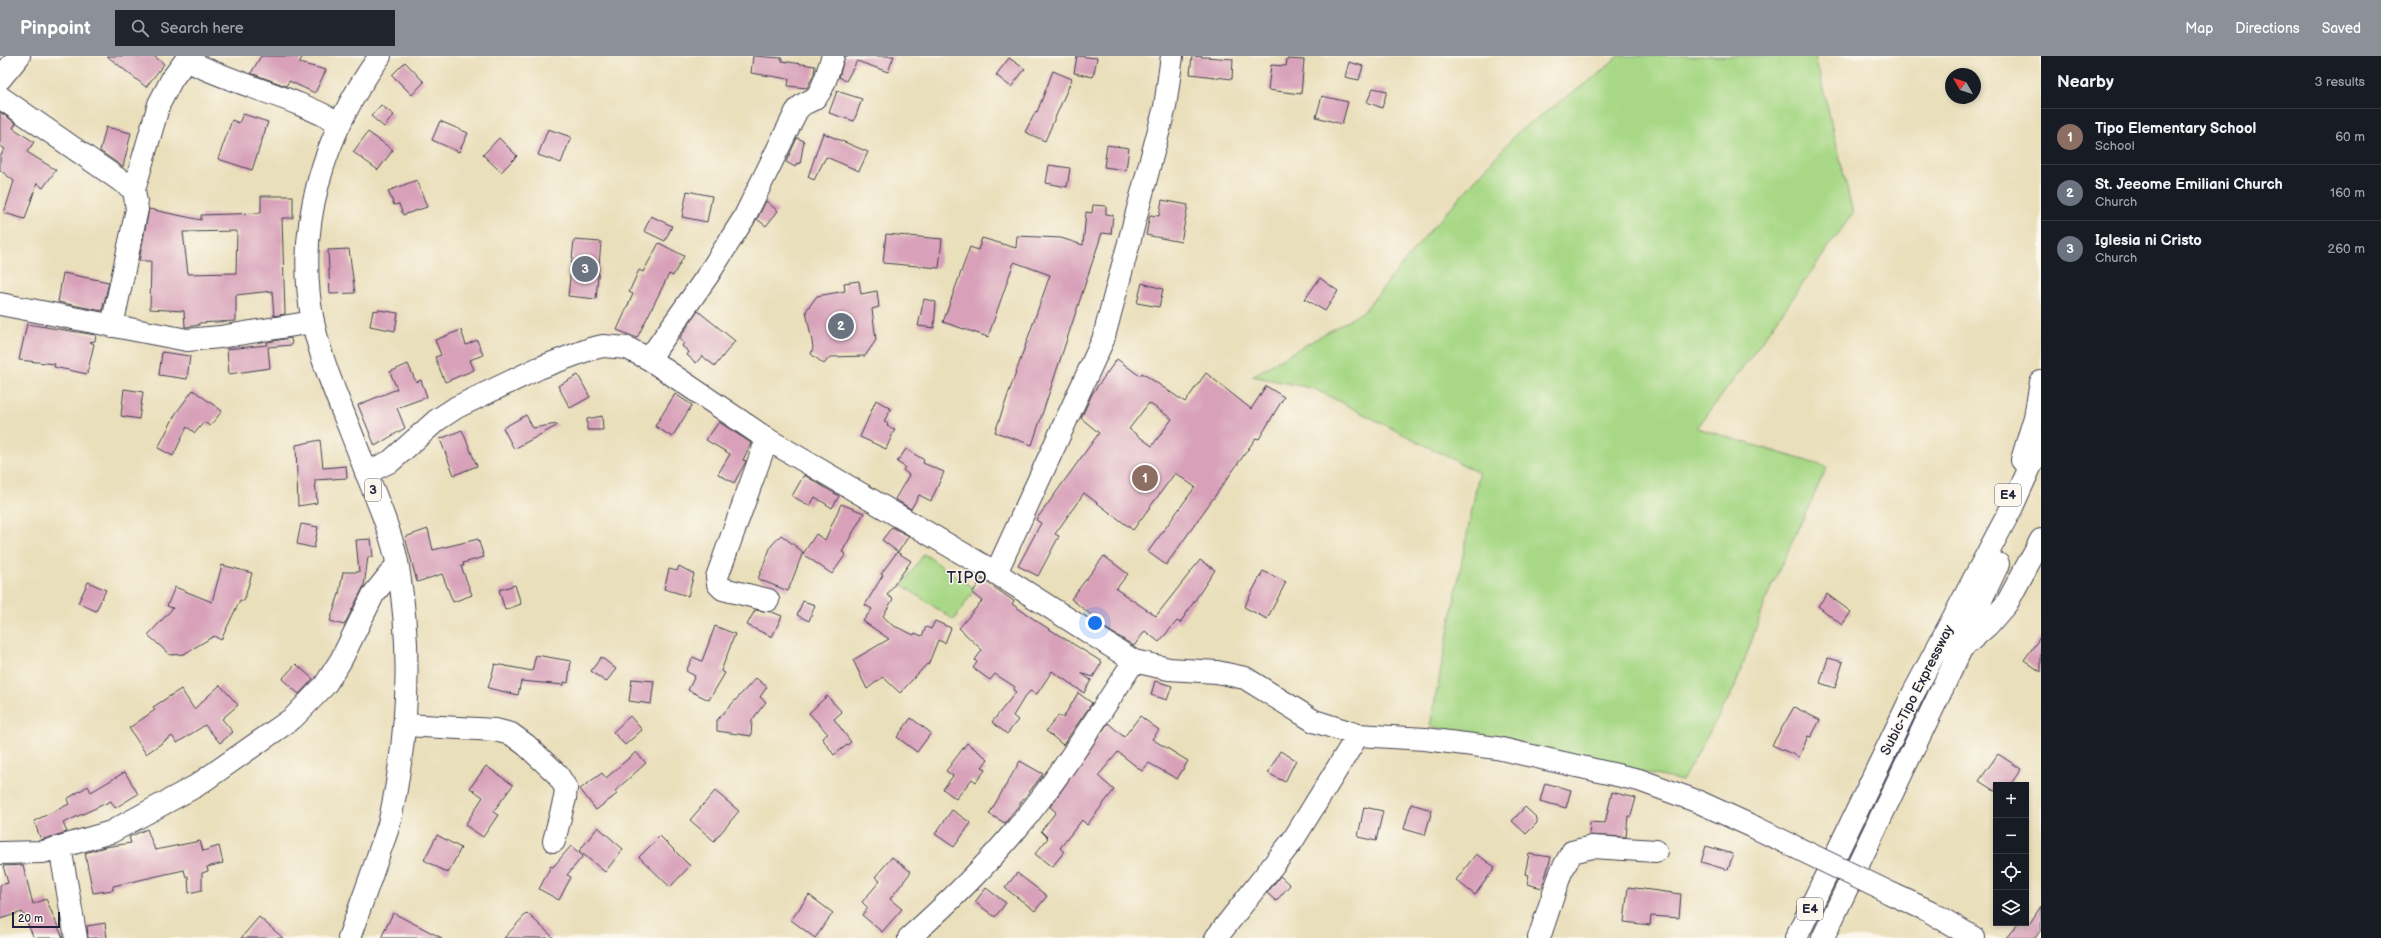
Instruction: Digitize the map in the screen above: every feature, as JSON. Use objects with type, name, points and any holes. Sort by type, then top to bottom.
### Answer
[{"type":"main road","points":[[0,79],[19,56]]},
{"type":"main road","name":"3","points":[[349,938],[390,822],[405,725],[407,676],[397,565],[379,503],[366,473],[313,322],[307,280],[307,252],[311,214],[326,155],[340,123],[368,72],[380,56]]},
{"type":"main road","points":[[649,359],[708,275],[744,218],[796,112],[802,103],[815,98],[822,87],[833,56]]},
{"type":"main road","points":[[996,573],[1103,340],[1165,107],[1172,56]]},
{"type":"main road","points":[[112,326],[137,209],[134,190],[159,104],[188,58],[215,75],[312,108],[340,123]]},
{"type":"main road","points":[[0,97],[134,190]]},
{"type":"main road","points":[[0,304],[187,340],[220,337],[313,322]]},
{"type":"main road","points":[[366,473],[391,461],[437,420],[457,408],[568,356],[603,346],[627,348],[649,359],[767,439],[996,573],[1134,661],[1169,669],[1216,672],[1245,678],[1314,721],[1358,735],[1425,740],[1497,748],[1564,761],[1639,780],[1699,802],[1754,827],[1929,911],[1974,938]]},
{"type":"main road","name":"E4","points":[[1961,603],[2005,504],[2023,455],[2035,417],[2041,382]]},
{"type":"main road","points":[[767,439],[717,577],[718,584],[723,589],[768,600]]},
{"type":"main road","name":"Subic-Tipo Expressway","points":[[1796,938],[1913,694],[2012,507],[2041,443]]},
{"type":"main road","name":"Subic-Tipo Expressway","points":[[1823,938],[1962,647],[1974,615],[2041,472]]},
{"type":"main road","name":"E4","points":[[1962,647],[1988,625],[2007,603],[2041,540]]},
{"type":"main road","points":[[0,853],[42,852],[111,832],[196,786],[293,718],[325,686],[341,660],[373,595],[397,565]]},
{"type":"main road","points":[[909,938],[978,872],[1014,832],[1055,779],[1134,661]]},
{"type":"main road","points":[[405,725],[495,730],[511,734],[526,745],[556,774],[566,788],[566,798],[554,841]]},
{"type":"main road","points":[[1216,938],[1293,840],[1358,735]]},
{"type":"main road","points":[[60,847],[76,938]]},
{"type":"main road","points":[[1539,938],[1560,872],[1572,852],[1592,847],[1656,851]]},
{"type":"green space","points":[[1618,56],[1815,56],[1853,213],[1748,361],[1697,428],[1827,467],[1769,592],[1735,687],[1682,781],[1430,726],[1479,473],[1315,389],[1252,376],[1364,311],[1427,234],[1518,132],[1596,76]]},
{"type":"green space","points":[[924,554],[975,589],[954,620],[902,585]]},
{"type":"building","points":[[107,56],[154,56],[164,64],[146,87]]},
{"type":"building","points":[[261,56],[303,56],[299,63],[326,70],[315,93],[289,81],[286,86],[251,73]]},
{"type":"building","points":[[753,56],[782,58],[782,61],[815,66],[814,74],[807,88],[788,86],[789,79],[751,73]]},
{"type":"building","points":[[845,56],[894,56],[888,72],[857,61],[846,81],[839,77]]},
{"type":"building","points":[[1077,56],[1097,58],[1093,77],[1074,73]]},
{"type":"building","points":[[1192,56],[1233,59],[1232,79],[1190,74]]},
{"type":"building","points":[[1009,58],[1025,69],[1011,87],[996,75]]},
{"type":"building","points":[[1287,59],[1304,60],[1301,94],[1268,90],[1271,65],[1286,66]]},
{"type":"building","points":[[405,62],[424,82],[412,95],[392,75]]},
{"type":"building","points":[[1349,62],[1363,66],[1359,80],[1345,77]]},
{"type":"building","points":[[1053,71],[1072,79],[1045,141],[1025,132],[1036,111],[1037,112]]},
{"type":"building","points":[[1373,88],[1387,91],[1382,108],[1367,102]]},
{"type":"building","points":[[837,91],[862,99],[854,121],[829,113]]},
{"type":"building","points":[[1322,96],[1348,102],[1342,124],[1316,117]]},
{"type":"building","points":[[381,105],[394,115],[384,127],[371,116]]},
{"type":"building","points":[[0,112],[16,123],[13,128],[34,142],[27,152],[56,170],[43,188],[37,183],[25,219],[4,213],[14,181],[0,170],[0,156],[5,149],[0,146]]},
{"type":"building","points":[[243,114],[268,122],[252,170],[218,159],[232,120],[239,123]]},
{"type":"building","points":[[440,121],[468,133],[459,152],[432,140]]},
{"type":"building","points":[[106,127],[131,133],[123,167],[100,151]]},
{"type":"building","points":[[548,129],[571,137],[561,163],[538,155]]},
{"type":"building","points":[[368,132],[393,150],[378,170],[353,152]]},
{"type":"building","points":[[823,133],[868,152],[859,171],[826,157],[814,180],[808,177]]},
{"type":"building","points":[[499,138],[517,156],[501,172],[483,155]]},
{"type":"building","points":[[797,138],[804,141],[800,164],[797,163],[795,167],[786,162]]},
{"type":"building","points":[[1107,145],[1129,148],[1126,170],[1104,167]]},
{"type":"building","points":[[1049,165],[1070,168],[1067,187],[1046,183]]},
{"type":"building","points":[[417,180],[427,207],[403,215],[399,204],[394,205],[388,191]]},
{"type":"building","points":[[687,191],[712,196],[707,222],[682,217]]},
{"type":"building","points":[[261,196],[293,196],[293,218],[282,218],[285,314],[274,316],[272,291],[236,295],[236,321],[199,323],[199,325],[185,327],[184,311],[150,309],[151,261],[139,261],[149,209],[201,220],[201,215],[261,213]],"holes":[[[237,231],[236,273],[188,274],[183,232]]]},
{"type":"building","points":[[1162,200],[1188,205],[1181,242],[1146,235],[1150,215],[1159,216]]},
{"type":"building","points":[[766,201],[778,211],[766,226],[757,219]]},
{"type":"building","points":[[1093,205],[1106,206],[1106,214],[1113,215],[1111,234],[1102,233],[1032,445],[995,432],[1050,275],[1014,262],[988,337],[943,322],[970,247],[978,250],[982,238],[1016,248],[1017,236],[1061,238],[1083,245],[1086,212],[1092,213]]},
{"type":"building","points":[[651,216],[672,226],[665,241],[644,231]]},
{"type":"building","points":[[886,234],[942,239],[939,268],[883,263]]},
{"type":"building","points":[[574,240],[601,242],[596,299],[568,296]]},
{"type":"building","points":[[659,243],[684,256],[673,276],[669,274],[637,338],[617,330],[633,294],[629,292],[639,270],[643,272]]},
{"type":"building","points":[[349,249],[355,293],[330,294],[328,250]]},
{"type":"building","points":[[63,273],[109,282],[102,311],[58,302]]},
{"type":"building","points":[[1320,278],[1338,291],[1325,311],[1305,299]]},
{"type":"building","points":[[859,281],[861,294],[877,291],[879,307],[872,309],[876,340],[865,356],[830,357],[824,364],[811,354],[813,347],[806,311],[817,296],[845,291],[844,283]]},
{"type":"building","points":[[1142,283],[1163,289],[1159,307],[1137,303]]},
{"type":"building","points":[[924,299],[936,302],[934,328],[918,326]]},
{"type":"building","points":[[379,310],[398,313],[395,331],[370,326],[373,311]]},
{"type":"building","points":[[698,311],[735,341],[715,366],[702,356],[696,363],[687,355],[689,352],[682,346],[684,343],[679,339]]},
{"type":"building","points":[[27,324],[96,335],[95,341],[90,342],[94,344],[87,374],[54,367],[55,364],[19,360]]},
{"type":"building","points":[[461,330],[466,345],[477,340],[483,355],[470,360],[474,370],[445,382],[435,357],[441,355],[435,340]]},
{"type":"building","points":[[291,338],[292,345],[268,347],[270,368],[229,374],[227,349],[267,345],[267,342]]},
{"type":"building","points":[[162,352],[190,356],[187,379],[159,375]]},
{"type":"building","points":[[1117,359],[1140,376],[1142,373],[1185,402],[1206,373],[1251,409],[1266,386],[1284,397],[1259,439],[1256,438],[1166,565],[1148,552],[1195,487],[1175,473],[1133,530],[1084,493],[1055,534],[1059,536],[1038,576],[1018,566],[1041,523],[1036,520],[1099,433],[1081,418],[1092,394]],"holes":[[[1149,403],[1172,419],[1152,446],[1129,429]]]},
{"type":"building","points":[[408,364],[416,382],[421,380],[427,397],[397,408],[405,428],[375,446],[358,405],[397,389],[390,372]]},
{"type":"building","points":[[578,375],[590,397],[570,408],[558,386]]},
{"type":"building","points":[[124,389],[143,392],[139,419],[121,416]]},
{"type":"building","points":[[193,390],[222,411],[210,426],[204,422],[195,433],[187,427],[173,456],[158,448],[176,413]]},
{"type":"building","points":[[675,394],[692,405],[672,437],[655,426]]},
{"type":"building","points":[[876,400],[891,409],[884,421],[888,423],[887,426],[895,429],[886,449],[860,437]]},
{"type":"building","points":[[526,415],[533,428],[558,425],[514,449],[503,428]]},
{"type":"building","points":[[602,416],[603,430],[587,430],[587,419]]},
{"type":"building","points":[[719,422],[751,443],[743,460],[746,461],[734,483],[718,474],[730,454],[706,440]]},
{"type":"building","points":[[462,430],[477,466],[454,475],[440,439]]},
{"type":"building","points":[[320,440],[323,468],[346,466],[347,478],[315,480],[317,503],[298,506],[296,445]]},
{"type":"building","points":[[906,449],[924,460],[923,463],[944,472],[931,501],[919,495],[911,509],[895,499],[909,475],[903,470],[905,467],[897,462]]},
{"type":"building","points":[[804,475],[839,496],[832,508],[815,497],[810,506],[792,496]]},
{"type":"building","points":[[841,504],[864,513],[842,552],[846,554],[832,574],[803,554],[816,534],[825,540]]},
{"type":"building","points":[[301,524],[318,527],[314,548],[297,544]]},
{"type":"building","points":[[892,527],[909,536],[898,552],[882,540]]},
{"type":"building","points":[[428,529],[433,550],[478,539],[484,557],[463,563],[464,566],[461,566],[472,595],[453,602],[442,574],[417,582],[405,537]]},
{"type":"building","points":[[781,535],[803,552],[788,591],[758,579],[771,546]]},
{"type":"building","points":[[371,539],[373,557],[368,557],[364,586],[344,625],[330,621],[339,594],[343,572],[359,572],[356,540]]},
{"type":"building","points":[[897,552],[911,561],[887,595],[893,599],[883,616],[892,625],[914,635],[915,633],[922,636],[926,627],[931,629],[935,621],[951,628],[945,643],[938,640],[928,665],[927,664],[900,693],[883,677],[867,689],[853,660],[889,639],[863,621],[872,609],[865,605],[883,575],[881,574]]},
{"type":"building","points":[[1104,556],[1128,574],[1116,589],[1156,616],[1200,560],[1215,570],[1180,623],[1177,621],[1159,642],[1145,631],[1134,646],[1092,620],[1094,617],[1071,599]]},
{"type":"building","points":[[222,565],[252,573],[244,601],[240,600],[221,640],[214,636],[184,654],[170,655],[148,635],[173,608],[167,606],[175,587],[212,602]]},
{"type":"building","points":[[679,566],[694,574],[688,596],[664,589],[669,569],[677,571]]},
{"type":"building","points":[[1263,571],[1286,582],[1267,619],[1244,607]]},
{"type":"building","points":[[982,579],[1014,601],[1012,604],[1038,622],[1102,662],[1093,677],[1081,673],[1091,680],[1084,693],[1052,671],[1037,694],[1030,691],[1024,698],[1013,716],[1018,720],[1007,734],[992,722],[1016,692],[1013,690],[1015,687],[995,674],[990,680],[973,668],[977,662],[975,660],[982,650],[959,628],[982,601],[972,593]]},
{"type":"building","points":[[88,582],[106,590],[96,611],[78,603]]},
{"type":"building","points":[[515,585],[521,604],[505,610],[499,590]]},
{"type":"building","points":[[1827,594],[1851,612],[1842,625],[1818,606]]},
{"type":"building","points":[[803,601],[815,605],[809,621],[797,615]]},
{"type":"building","points":[[755,610],[772,612],[782,616],[772,637],[747,625]]},
{"type":"building","points":[[715,626],[735,634],[721,671],[725,673],[709,700],[688,690],[695,676],[686,671],[693,657],[702,661]]},
{"type":"building","points":[[2041,636],[2041,672],[2024,660]]},
{"type":"building","points":[[536,655],[571,661],[568,683],[564,682],[564,685],[521,681],[518,695],[488,688],[495,664],[532,671]]},
{"type":"building","points":[[601,657],[616,669],[606,682],[591,671]]},
{"type":"building","points":[[1828,658],[1843,662],[1835,688],[1820,683]]},
{"type":"building","points":[[296,664],[313,679],[299,694],[282,679]]},
{"type":"building","points":[[756,678],[767,687],[760,697],[766,702],[752,720],[751,736],[717,731],[717,720]]},
{"type":"building","points":[[632,679],[654,681],[651,704],[629,701]]},
{"type":"building","points":[[1155,681],[1172,686],[1167,700],[1151,695]]},
{"type":"building","points":[[220,685],[238,705],[222,719],[233,732],[220,743],[205,725],[177,743],[172,736],[146,754],[129,728],[155,710],[153,707],[181,689],[194,709]]},
{"type":"building","points":[[1078,693],[1092,703],[1063,745],[1046,731],[1059,715],[1063,718]]},
{"type":"building","points":[[827,696],[842,712],[834,719],[851,742],[834,755],[822,738],[828,734],[809,713]]},
{"type":"building","points":[[1794,707],[1820,720],[1811,737],[1808,736],[1799,757],[1772,745]]},
{"type":"building","points":[[630,716],[642,730],[625,745],[613,732]]},
{"type":"building","points":[[1140,716],[1159,730],[1152,739],[1188,761],[1177,779],[1149,763],[1142,771],[1118,752],[1098,776],[1114,790],[1087,825],[1082,820],[1060,848],[1064,852],[1052,867],[1035,854],[1048,838],[1041,831],[1056,812],[1050,807],[1108,723],[1124,737]]},
{"type":"building","points":[[911,718],[931,733],[917,752],[897,737]]},
{"type":"building","points":[[967,743],[988,759],[982,767],[986,769],[976,782],[972,779],[956,799],[943,789],[953,776],[946,771]]},
{"type":"building","points":[[1280,751],[1296,760],[1285,782],[1268,773]]},
{"type":"building","points":[[636,752],[646,763],[615,791],[617,794],[596,810],[580,789],[602,773],[606,778]]},
{"type":"building","points":[[1998,754],[2021,769],[2012,782],[1993,782],[1993,790],[1979,781]]},
{"type":"building","points":[[1020,761],[1043,774],[1005,823],[989,814]]},
{"type":"building","points":[[486,766],[513,785],[493,812],[498,815],[483,837],[465,825],[483,797],[470,788]]},
{"type":"building","points":[[125,772],[138,794],[115,808],[111,801],[63,823],[67,832],[41,840],[34,821],[69,804],[67,799],[88,786],[91,792]]},
{"type":"building","points":[[1545,783],[1571,790],[1566,808],[1540,801]]},
{"type":"building","points":[[715,791],[739,811],[714,841],[690,820]]},
{"type":"building","points":[[1612,792],[1636,798],[1631,816],[1628,816],[1626,837],[1589,835],[1590,822],[1605,823]]},
{"type":"building","points":[[1411,804],[1432,810],[1425,835],[1404,829]]},
{"type":"building","points":[[1364,807],[1383,811],[1376,841],[1358,837]]},
{"type":"building","points":[[1525,807],[1537,818],[1537,823],[1526,834],[1512,821]]},
{"type":"building","points":[[952,810],[971,823],[954,847],[935,834]]},
{"type":"building","points":[[598,827],[623,849],[605,872],[579,851]]},
{"type":"building","points":[[147,829],[155,850],[200,841],[203,851],[219,846],[223,863],[207,867],[208,871],[202,873],[202,890],[189,893],[188,876],[186,877],[184,870],[113,886],[113,890],[93,893],[85,853],[105,847],[131,843],[129,837]]},
{"type":"building","points":[[437,835],[461,848],[448,873],[424,860]]},
{"type":"building","points":[[660,836],[690,866],[670,887],[639,857]]},
{"type":"building","points":[[571,846],[583,856],[567,875],[571,877],[559,900],[539,889],[551,866],[553,867]]},
{"type":"building","points":[[1706,846],[1733,854],[1728,870],[1701,862]]},
{"type":"building","points":[[1476,854],[1495,867],[1475,895],[1456,880]]},
{"type":"building","points":[[1529,854],[1551,857],[1542,888],[1527,884],[1529,875],[1525,874]]},
{"type":"building","points":[[892,857],[911,872],[890,899],[902,909],[882,932],[862,915],[868,908],[862,902],[880,881],[875,877]]},
{"type":"building","points":[[23,865],[33,904],[46,899],[63,938],[34,938],[22,912],[0,919],[0,885],[8,883],[3,866]]},
{"type":"building","points":[[1017,873],[1047,896],[1035,911],[1005,888]]},
{"type":"building","points":[[1280,876],[1290,885],[1276,901],[1267,893]]},
{"type":"building","points":[[1628,887],[1681,894],[1679,918],[1651,916],[1650,925],[1624,922]]},
{"type":"building","points":[[986,888],[1006,903],[995,917],[975,902]]},
{"type":"building","points":[[809,895],[833,913],[815,938],[791,920]]},
{"type":"building","points":[[2041,906],[2041,930],[2035,938],[2006,938],[2016,926],[2029,926]]},
{"type":"building","points":[[393,913],[442,938],[381,938]]},
{"type":"building","points":[[527,913],[554,938],[504,938]]},
{"type":"building","points":[[259,917],[283,938],[241,938]]},
{"type":"building","points":[[105,923],[107,938],[88,938],[87,926]]},
{"type":"place","name":"Iglesia ni Cristo","points":[[585,269]]},
{"type":"place","name":"St. Jeeome Emiliani Church","points":[[841,326]]},
{"type":"place","name":"Tipo Elementary School","points":[[1145,478]]},
{"type":"district","name":"TIPO","points":[[967,578]]}]
